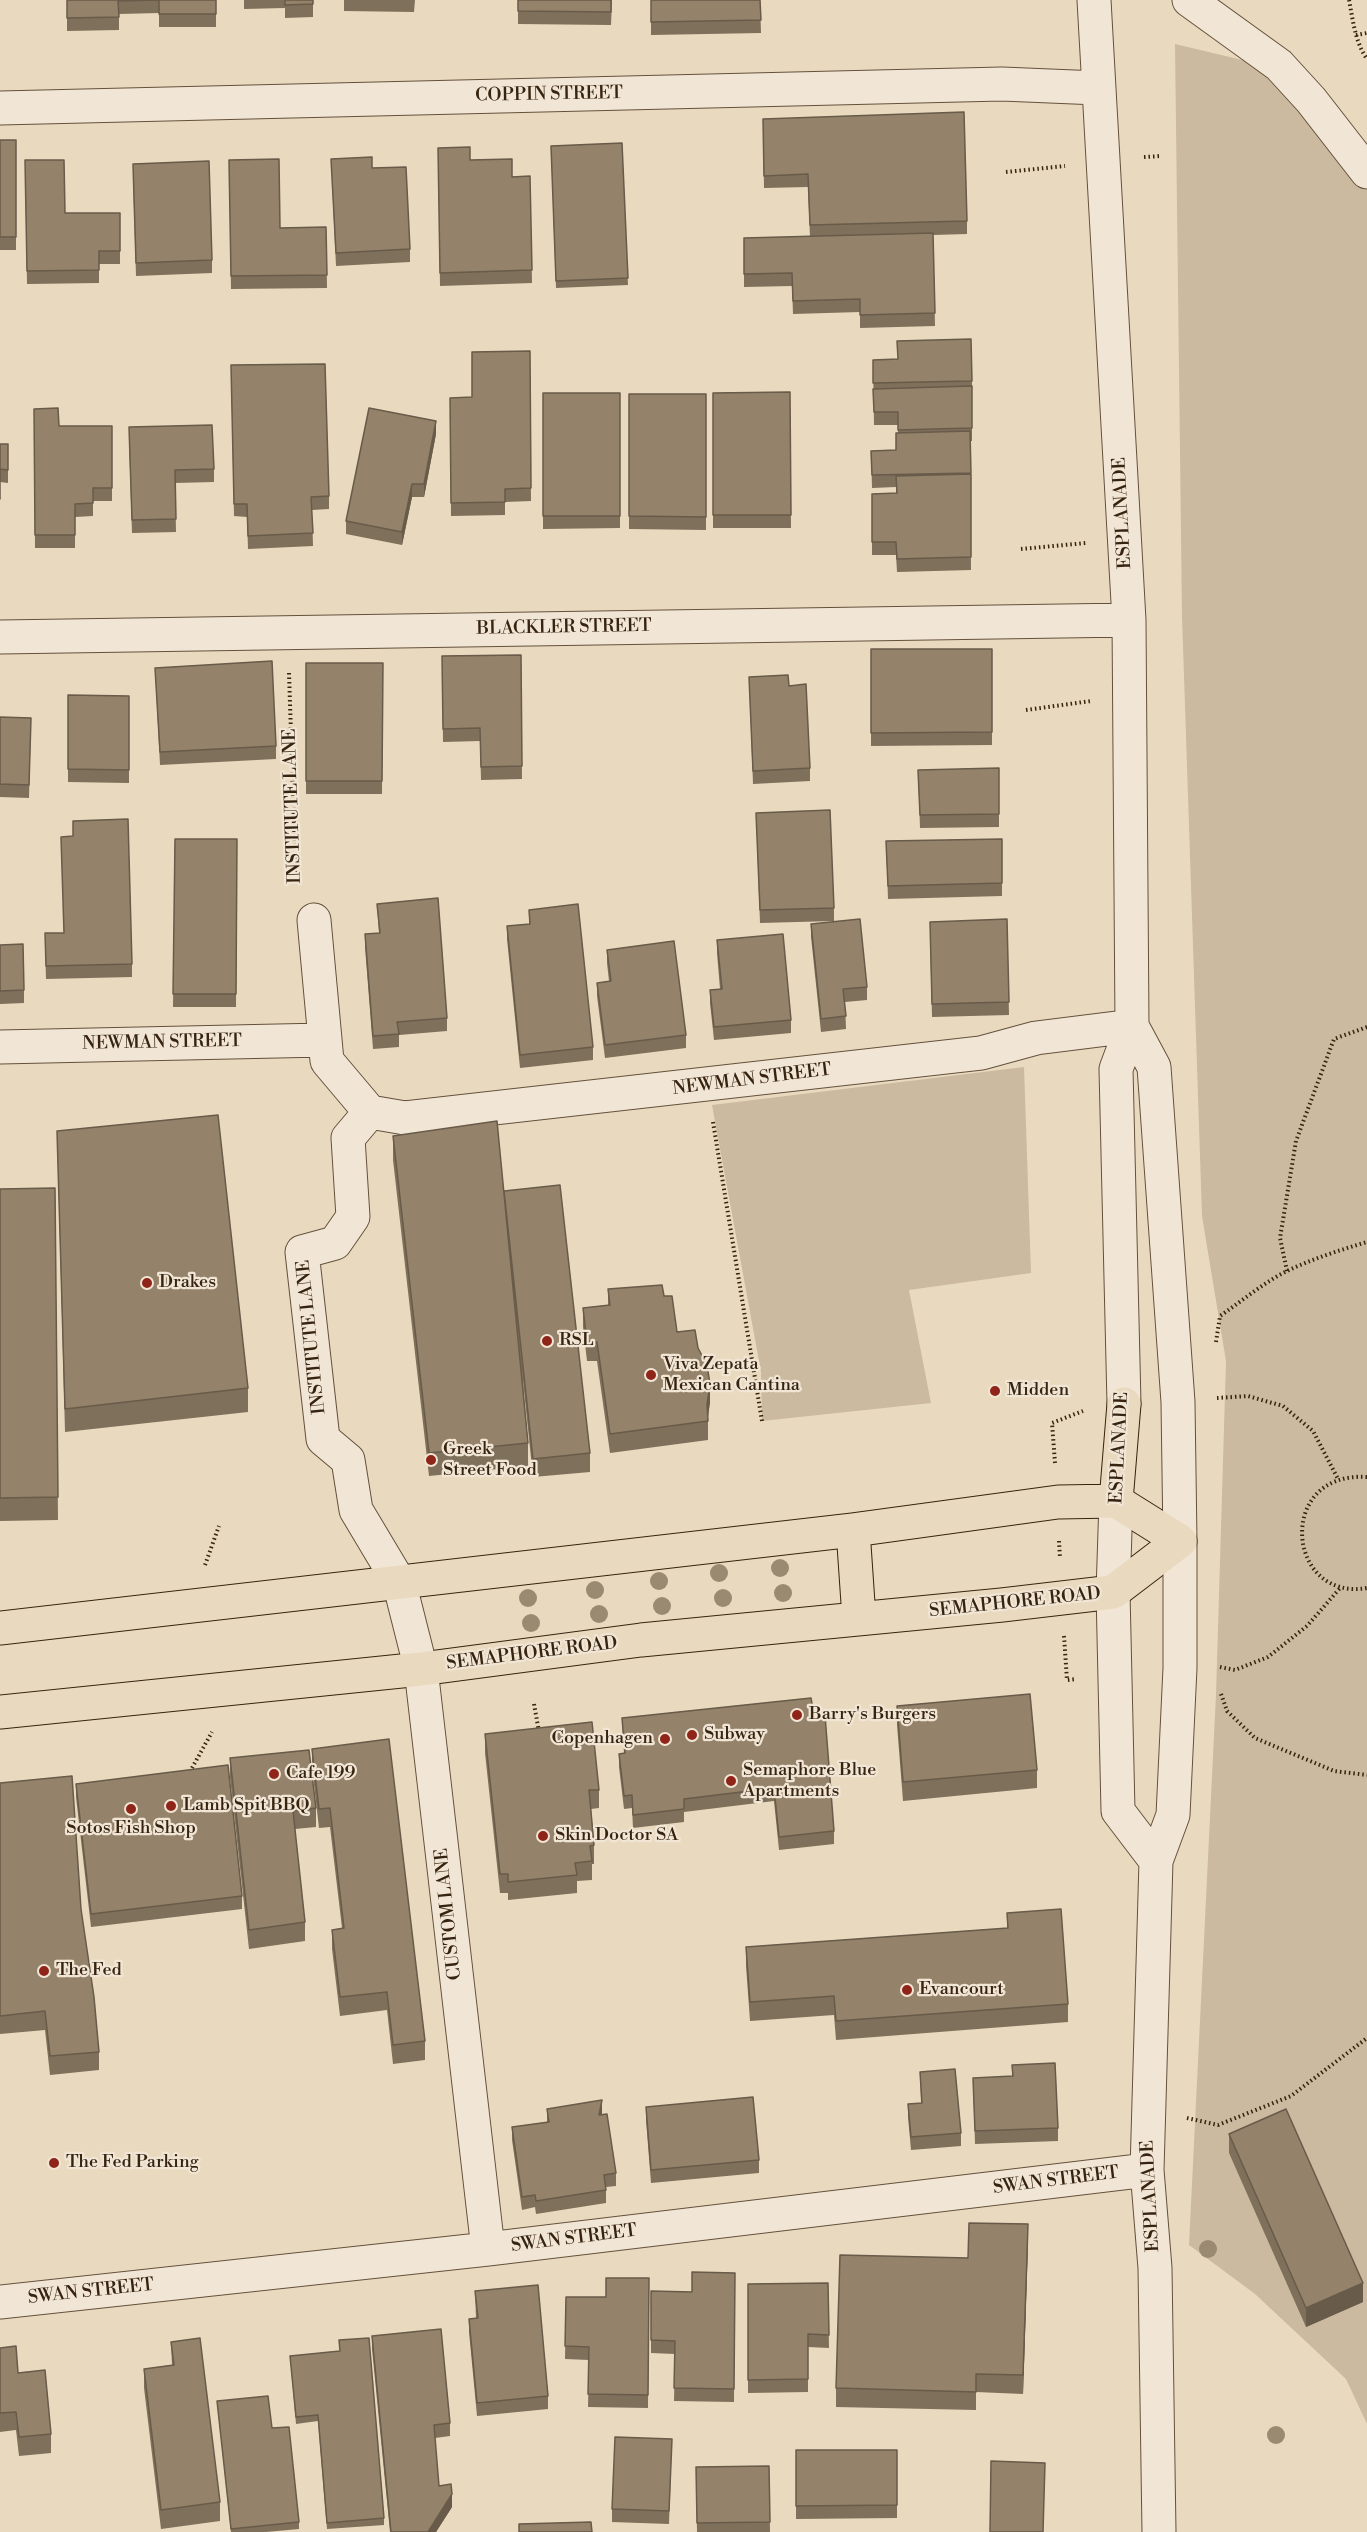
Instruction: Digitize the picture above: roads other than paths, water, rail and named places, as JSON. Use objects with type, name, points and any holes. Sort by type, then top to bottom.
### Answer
[{"type":"main road","name":"ESPLANADE","points":[[1116,1502],[1124,1404]]},
{"type":"main road","points":[[0,1628],[852,1530],[1058,1502],[1116,1502],[1180,1541]]},
{"type":"main road","points":[[852,1530],[860,1618]]},
{"type":"main road","name":"SEMAPHORE ROAD","points":[[0,1712],[421,1669],[641,1640],[1113,1592],[1180,1541]]},
{"type":"street","name":"ESPLANADE","points":[[1094,0],[1129,620],[1132,1026],[1116,1069],[1124,1404]]},
{"type":"street","points":[[1189,0],[1279,65],[1311,100],[1367,172]]},
{"type":"street","name":"COPPIN STREET","points":[[0,108],[1002,84],[1098,88]]},
{"type":"street","name":"BLACKLER STREET","points":[[0,637],[1129,620]]},
{"type":"street","points":[[314,920],[327,1061],[370,1112]]},
{"type":"street","name":"ESPLANADE","points":[[1132,1026],[1154,1067],[1178,1402],[1180,1668],[1173,1815],[1156,1861],[1148,2109],[1147,2170],[1155,2268],[1159,2532]]},
{"type":"street","name":"NEWMAN STREET","points":[[370,1112],[405,1118],[707,1085],[981,1053],[1036,1038],[1132,1026]]},
{"type":"street","name":"NEWMAN STREET","points":[[0,1047],[324,1040]]},
{"type":"street","name":"INSTITUTE LANE","points":[[370,1112],[348,1138],[353,1218],[335,1244],[302,1252],[323,1439],[348,1460],[356,1510],[399,1582]]},
{"type":"street","name":"ESPLANADE","points":[[1116,1502],[1113,1592],[1118,1811],[1156,1861]]},
{"type":"street","name":"CUSTOM LANE","points":[[399,1582],[421,1669],[488,2249]]},
{"type":"street","name":"SWAN STREET","points":[[0,2302],[488,2249],[1147,2170]]},
{"type":"place","name":"Drakes","points":[[147,1283]]},
{"type":"place","name":"RSL","points":[[547,1341]]},
{"type":"place","name":"Viva Zepata Mexican Cantina","points":[[651,1375]]},
{"type":"place","name":"Midden","points":[[995,1391]]},
{"type":"place","name":"Greek Street Food","points":[[431,1460]]},
{"type":"place","name":"Barry's Burgers","points":[[797,1715]]},
{"type":"place","name":"Subway","points":[[692,1735]]},
{"type":"place","name":"Copenhagen","points":[[665,1739]]},
{"type":"place","name":"Cafe 199","points":[[274,1774]]},
{"type":"place","name":"Semaphore Blue Apartments","points":[[731,1781]]},
{"type":"place","name":"Lamb Spit BBQ","points":[[171,1806]]},
{"type":"place","name":"Sotos Fish Shop","points":[[131,1809]]},
{"type":"place","name":"Skin Doctor SA","points":[[543,1836]]},
{"type":"place","name":"The Fed","points":[[44,1971]]},
{"type":"place","name":"Evancourt","points":[[907,1990]]},
{"type":"place","name":"The Fed Parking","points":[[54,2163]]}]
